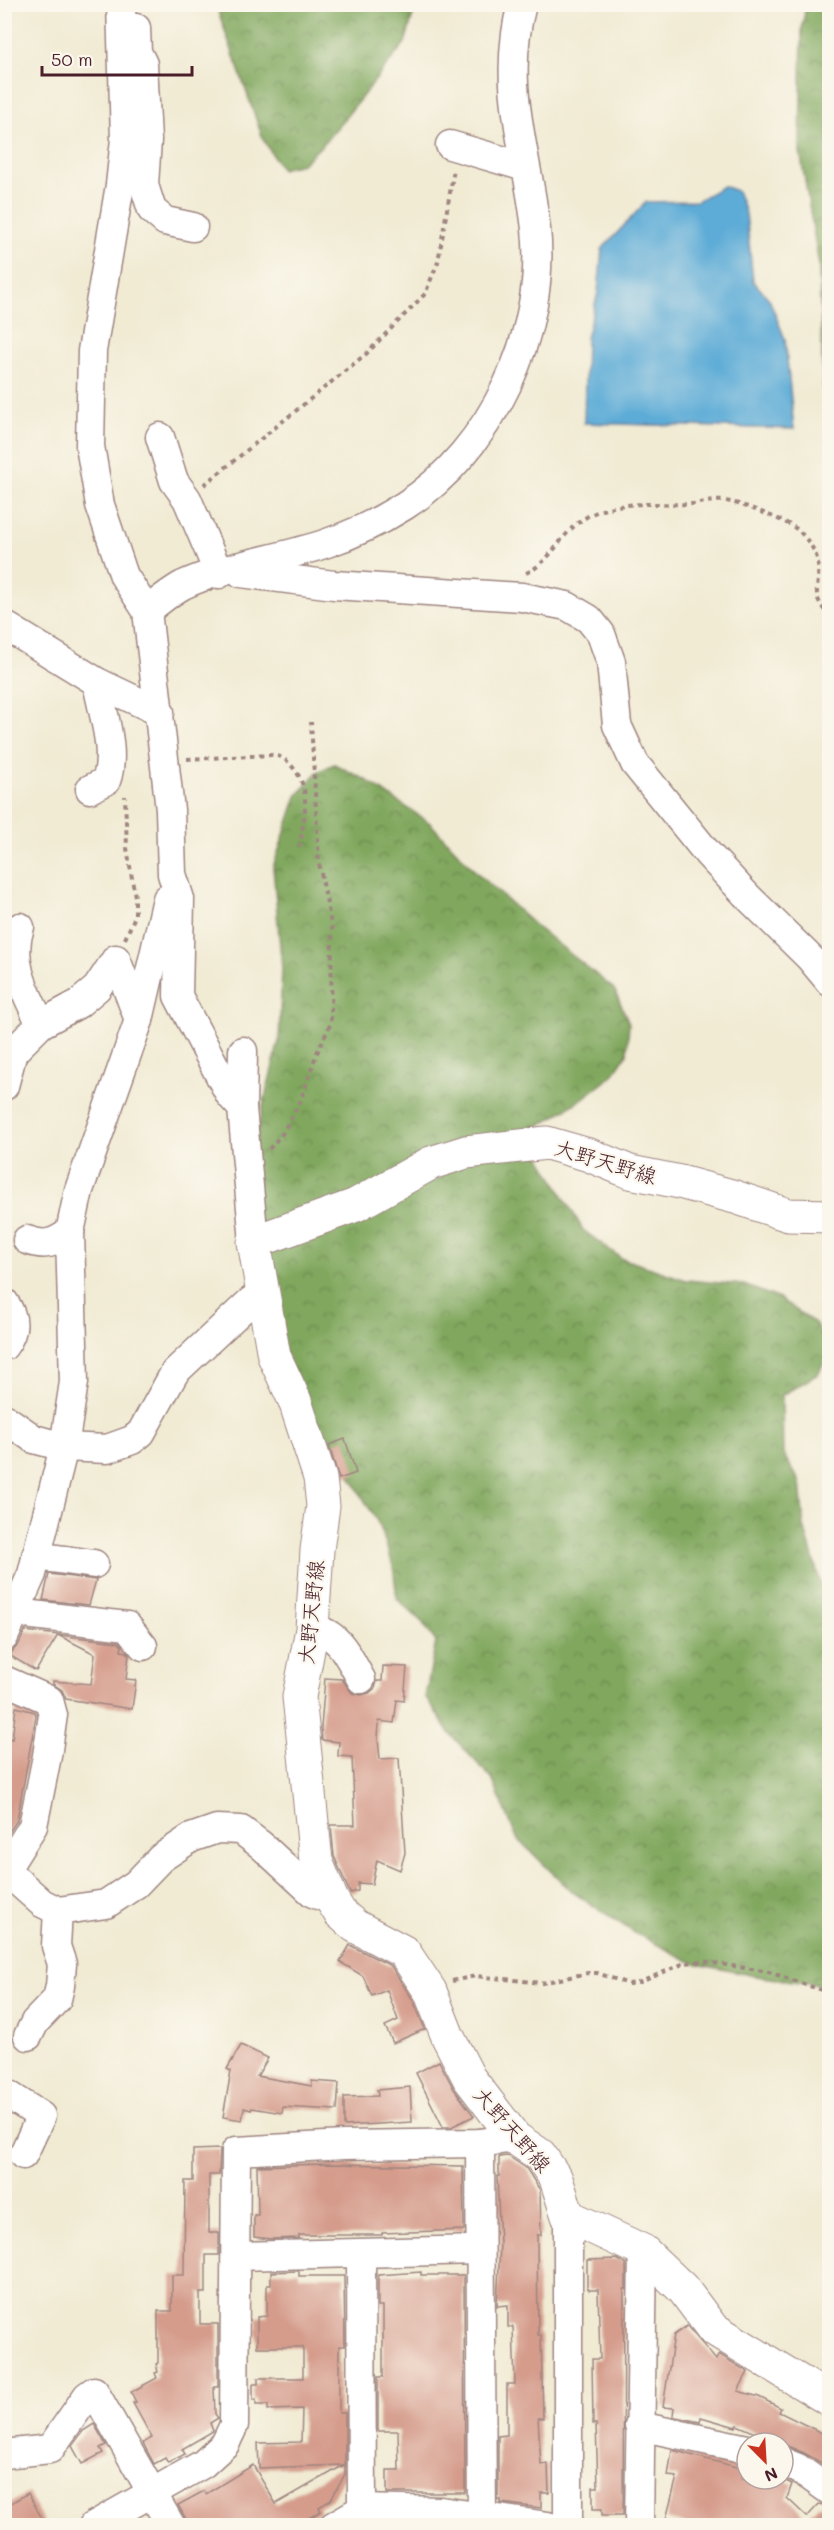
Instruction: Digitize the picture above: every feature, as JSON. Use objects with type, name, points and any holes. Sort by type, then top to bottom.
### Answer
[{"type":"main road","name":"大野天野線","points":[[567,2216],[556,2180],[540,2155],[515,2138],[469,2078],[448,2037],[430,1991],[404,1953],[355,1926],[340,1913],[332,1900],[316,1861],[298,1697],[312,1629],[317,1550],[323,1506],[320,1478],[295,1401],[274,1356],[254,1242],[356,1205],[431,1162],[466,1152],[548,1143],[589,1155],[630,1172],[680,1182],[788,1215],[830,1216]]},
{"type":"main road","points":[[567,2216],[643,2251],[683,2289],[712,2328],[830,2400]]},
{"type":"street","points":[[121,4],[125,139],[120,185],[92,351],[90,446],[100,505],[124,576],[147,612],[170,810],[172,874],[139,1020],[79,1190],[70,1232],[74,1382],[64,1447],[32,1574],[10,1625],[127,1626],[143,1646]]},
{"type":"street","points":[[134,4],[137,52],[143,64],[147,140],[144,185],[152,210],[165,221],[193,227]]},
{"type":"street","points":[[147,612],[184,585],[327,543],[379,522],[408,504],[440,478],[496,408],[515,368],[536,292],[538,263],[536,227],[516,113],[512,67],[522,4]]},
{"type":"street","points":[[456,147],[525,166]]},
{"type":"street","points":[[160,437],[174,481],[187,499],[223,572]]},
{"type":"street","points":[[223,572],[334,585],[522,597],[567,606],[589,619],[601,634],[611,662],[617,725],[635,764],[708,854],[810,958],[830,982]]},
{"type":"street","points":[[4,625],[97,682],[160,712]]},
{"type":"street","points":[[90,789],[106,781],[110,771],[110,751],[97,682]]},
{"type":"street","points":[[172,874],[180,899],[178,996],[230,1095],[242,1108]]},
{"type":"street","points":[[20,927],[15,946],[17,967],[22,984],[41,1024]]},
{"type":"street","points":[[116,959],[139,1020]]},
{"type":"street","points":[[4,1086],[9,1049],[41,1024],[56,1018],[84,999],[97,988],[116,959]]},
{"type":"street","points":[[243,1051],[242,1108],[254,1242]]},
{"type":"street","points":[[27,1240],[40,1245],[49,1244],[70,1232]]},
{"type":"street","points":[[4,1418],[34,1439],[64,1447],[107,1449],[117,1447],[141,1433],[175,1372],[251,1301],[263,1296]]},
{"type":"street","points":[[4,1302],[12,1313],[13,1322],[12,1332],[4,1346]]},
{"type":"street","points":[[36,1556],[94,1564]]},
{"type":"street","points":[[312,1629],[322,1630],[341,1645],[361,1679]]},
{"type":"street","points":[[4,1680],[49,1700],[53,1715],[33,1826],[5,1870],[42,1903],[58,1911],[106,1904],[136,1884],[161,1858],[191,1838],[217,1829],[241,1830],[261,1845],[313,1893],[332,1900]]},
{"type":"street","points":[[28,2036],[34,2022],[57,1999],[62,1964],[56,1946],[58,1911]]},
{"type":"street","points":[[4,2092],[41,2116],[23,2155]]},
{"type":"street","points":[[93,2526],[203,2464],[225,2444],[234,2425],[236,2151],[344,2145],[480,2143],[515,2138]]},
{"type":"street","points":[[480,2143],[482,2521]]},
{"type":"street","points":[[567,2216],[568,2526]]},
{"type":"street","points":[[236,2256],[361,2255],[479,2250]]},
{"type":"street","points":[[639,2526],[643,2251]]},
{"type":"street","points":[[361,2255],[362,2509]]},
{"type":"street","points":[[4,2454],[50,2449],[87,2396],[94,2391],[171,2526]]},
{"type":"street","points":[[639,2426],[735,2446]]},
{"type":"street","points":[[795,2467],[830,2491]]},
{"type":"street","points":[[333,2526],[362,2509],[441,2511],[482,2521],[548,2526]]},
{"type":"path","points":[[187,499],[366,354],[425,294],[438,262],[456,161],[456,147]]},
{"type":"path","points":[[520,576],[549,558],[570,531],[584,518],[608,508],[640,504],[691,504],[725,500],[797,528],[812,546],[819,566],[815,592],[830,617]]},
{"type":"path","points":[[248,1161],[257,1159],[282,1134],[301,1100],[316,1055],[331,1023],[332,929],[319,862],[311,722]]},
{"type":"path","points":[[164,760],[272,754],[282,756],[302,780],[305,794],[298,852]]},
{"type":"path","points":[[116,959],[135,916],[124,795]]},
{"type":"path","points":[[430,1991],[449,1982],[476,1976],[543,1983],[597,1973],[629,1984],[638,1983],[686,1963],[702,1961],[769,1972],[830,1993]]},
{"type":"green space","points":[[216,4],[416,5],[405,43],[341,123],[302,164],[281,169],[263,139]]},
{"type":"green space","points":[[806,5],[829,5],[829,439],[823,384],[819,265],[800,151],[802,29]]},
{"type":"green space","points":[[334,764],[366,780],[430,823],[477,873],[537,927],[614,989],[629,1023],[627,1054],[612,1076],[582,1099],[530,1132],[543,1161],[583,1230],[621,1258],[686,1280],[744,1285],[780,1299],[816,1324],[829,1353],[818,1374],[782,1395],[783,1454],[800,1482],[804,1526],[822,1589],[829,1602],[829,1986],[755,1976],[693,1963],[635,1933],[571,1891],[517,1838],[492,1779],[452,1736],[425,1697],[436,1642],[423,1623],[397,1599],[393,1565],[380,1526],[344,1466],[301,1404],[248,1235],[250,1159],[279,1041],[282,969],[273,867],[297,796],[317,772]]},
{"type":"water","points":[[723,186],[737,191],[746,214],[753,281],[769,299],[785,339],[794,429],[584,423],[586,338],[598,293],[602,249],[646,202],[697,201]]},
{"type":"building","points":[[345,1439],[356,1473],[339,1479],[329,1445]]},
{"type":"building","points":[[49,1574],[96,1580],[89,1605],[43,1600]]},
{"type":"building","points":[[25,1631],[118,1642],[122,1646],[121,1651],[129,1655],[126,1679],[136,1680],[132,1709],[66,1699],[62,1690],[53,1684],[53,1681],[91,1684],[95,1654],[58,1635],[36,1671],[9,1655],[19,1644]]},
{"type":"building","points":[[383,1666],[407,1667],[404,1701],[397,1700],[394,1723],[379,1721],[378,1739],[380,1759],[399,1758],[405,1853],[400,1870],[377,1860],[372,1884],[358,1883],[358,1891],[350,1893],[334,1856],[331,1825],[355,1825],[352,1757],[338,1756],[339,1742],[322,1740],[325,1678],[342,1679],[352,1693],[361,1695],[375,1688],[377,1681],[382,1681]]},
{"type":"building","points":[[16,1707],[35,1712],[36,1716],[17,1820],[4,1840],[4,1737],[12,1739]]},
{"type":"building","points":[[350,1945],[391,1966],[413,2000],[425,2029],[393,2043],[385,2026],[398,2020],[387,1990],[372,1996],[363,1976],[340,1962]]},
{"type":"building","points":[[241,2045],[268,2058],[257,2076],[312,2086],[312,2081],[339,2083],[337,2110],[283,2107],[282,2113],[244,2108],[242,2120],[223,2117],[231,2071],[227,2069]]},
{"type":"building","points":[[439,2061],[454,2089],[474,2116],[451,2127],[443,2127],[416,2073]]},
{"type":"building","points":[[410,2087],[412,2122],[344,2126],[344,2097],[378,2096],[377,2090]]},
{"type":"building","points":[[220,2149],[219,2175],[209,2175],[209,2233],[219,2233],[219,2255],[206,2255],[206,2293],[200,2293],[200,2324],[218,2324],[218,2387],[214,2387],[215,2414],[218,2418],[210,2423],[213,2431],[182,2449],[185,2454],[168,2463],[165,2458],[154,2464],[143,2443],[152,2438],[133,2403],[136,2402],[131,2392],[157,2378],[155,2373],[158,2372],[156,2364],[158,2363],[158,2311],[172,2311],[172,2275],[184,2275],[185,2181],[193,2181],[193,2150]]},
{"type":"building","points":[[508,2156],[526,2168],[540,2190],[541,2235],[537,2235],[538,2335],[541,2335],[543,2418],[538,2418],[541,2465],[548,2464],[549,2493],[541,2493],[541,2508],[501,2503],[501,2500],[498,2500],[498,2436],[507,2435],[507,2384],[515,2384],[513,2327],[508,2327],[508,2305],[497,2306],[500,2244],[497,2176],[499,2176],[499,2157]]},
{"type":"building","points":[[327,2164],[463,2166],[464,2230],[382,2233],[382,2235],[299,2235],[299,2238],[271,2239],[254,2237],[254,2215],[258,2215],[257,2166]]},
{"type":"building","points":[[617,2259],[626,2264],[623,2515],[602,2515],[602,2509],[593,2509],[593,2487],[598,2487],[596,2424],[593,2424],[592,2359],[600,2359],[598,2290],[589,2290],[587,2287],[587,2260]]},
{"type":"building","points":[[299,2271],[299,2276],[344,2276],[345,2346],[339,2346],[339,2413],[345,2413],[345,2474],[331,2500],[319,2507],[321,2511],[295,2526],[190,2526],[178,2505],[204,2491],[206,2494],[253,2465],[276,2504],[344,2465],[259,2468],[258,2443],[301,2442],[302,2409],[268,2410],[268,2405],[256,2405],[256,2399],[253,2400],[253,2384],[258,2384],[258,2378],[303,2378],[303,2347],[257,2347],[257,2317],[267,2316],[267,2285],[271,2285],[271,2272]]},
{"type":"building","points":[[421,2272],[421,2275],[464,2275],[465,2493],[387,2493],[387,2470],[399,2470],[398,2431],[378,2431],[378,2377],[383,2377],[383,2306],[378,2306],[378,2275]]},
{"type":"building","points":[[687,2326],[716,2360],[719,2354],[748,2372],[738,2391],[759,2397],[781,2408],[779,2412],[830,2437],[830,2468],[795,2449],[795,2431],[751,2431],[737,2425],[736,2427],[701,2417],[700,2422],[673,2416],[674,2408],[663,2407],[674,2335]]},
{"type":"building","points":[[94,2424],[106,2445],[100,2448],[103,2453],[82,2464],[72,2446],[83,2431]]},
{"type":"building","points":[[672,2450],[735,2467],[735,2491],[790,2491],[787,2498],[807,2517],[819,2504],[830,2507],[830,2526],[691,2526],[666,2519],[677,2477],[668,2476]]},
{"type":"building","points":[[28,2493],[46,2526],[12,2526],[4,2512],[4,2507]]}]
